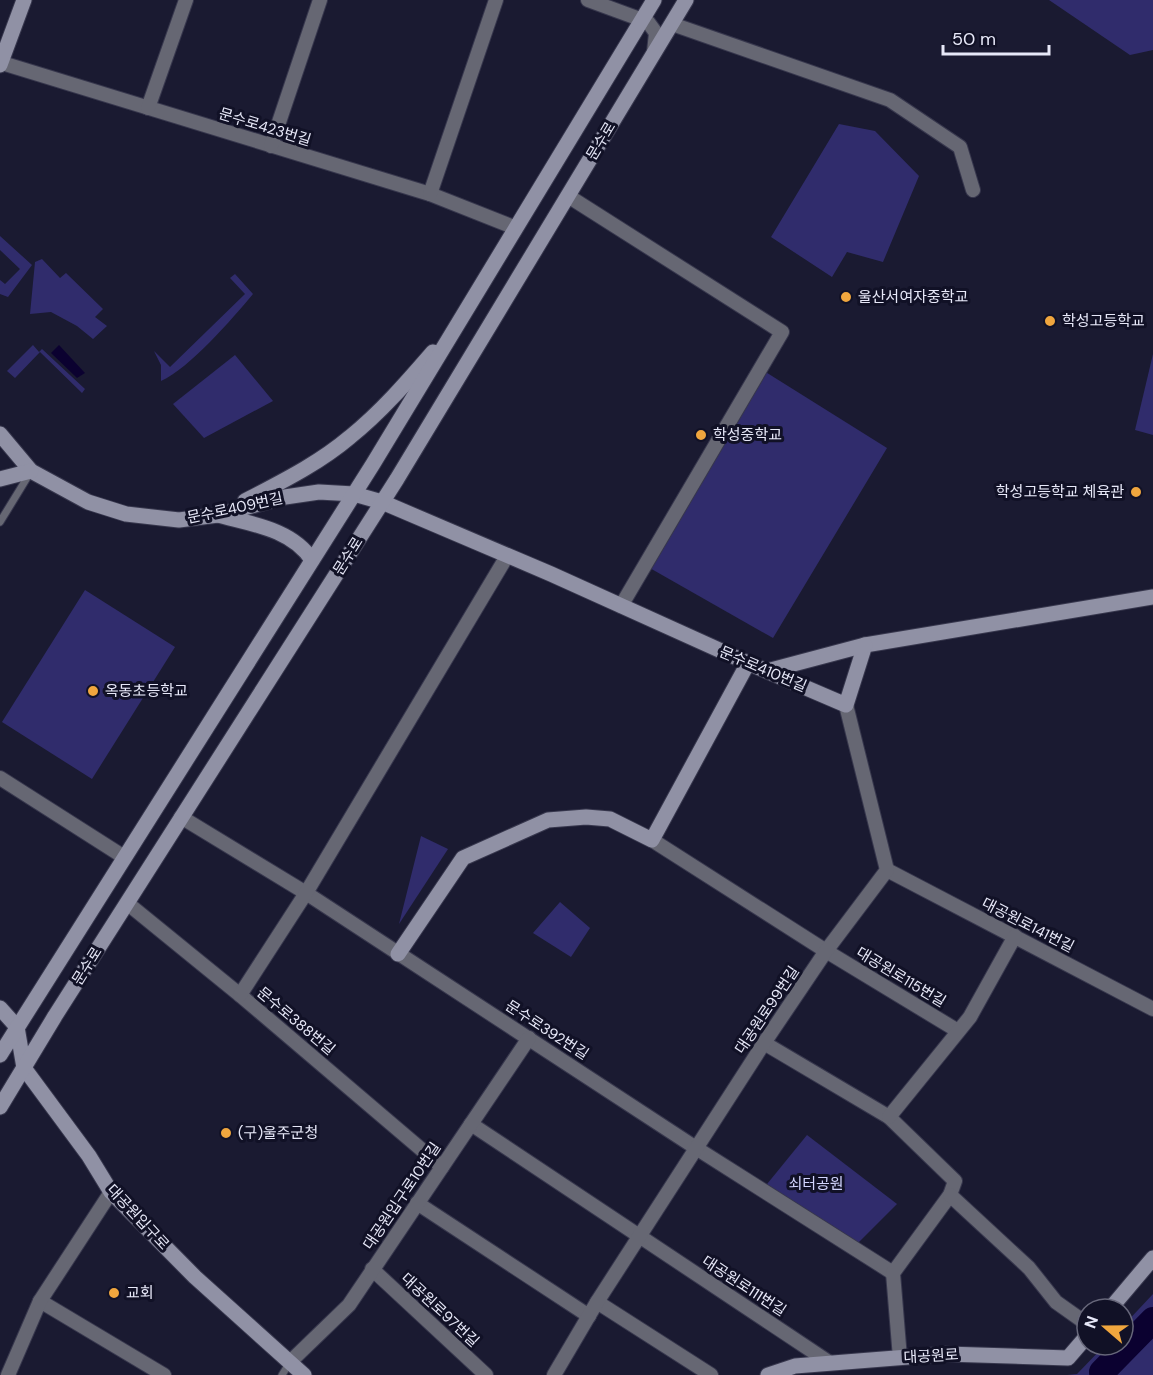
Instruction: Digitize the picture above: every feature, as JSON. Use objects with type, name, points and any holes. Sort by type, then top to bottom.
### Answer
[{"type":"street","points":[[1,64],[24,0]]},
{"type":"street","points":[[148,108],[186,0]]},
{"type":"street","points":[[271,146],[320,0]]},
{"type":"street","points":[[430,194],[496,0]]},
{"type":"street","points":[[588,0],[651,25],[656,33],[654,54]]},
{"type":"street","name":"문수로","points":[[0,1054],[354,494],[654,0]]},
{"type":"street","name":"문수로","points":[[0,1107],[382,502],[686,0]]},
{"type":"street","points":[[672,24],[890,100],[960,147],[973,190]]},
{"type":"street","name":"문수로423번길","points":[[1,64],[430,194],[516,228]]},
{"type":"street","points":[[568,196],[782,332],[621,606]]},
{"type":"street","points":[[218,515],[298,473],[350,438],[396,394],[460,321]]},
{"type":"street","name":"문수로409번길","points":[[0,434],[31,471],[88,502],[126,514],[179,520],[218,515],[285,497],[319,492],[354,494]]},
{"type":"street","points":[[0,479],[31,471]]},
{"type":"street","name":"문수로410번길","points":[[354,494],[382,502],[846,705]]},
{"type":"street","points":[[218,515],[277,532],[302,547],[312,560]]},
{"type":"street","points":[[240,995],[306,893],[507,556]]},
{"type":"street","points":[[767,671],[865,645],[1153,597]]},
{"type":"street","points":[[865,645],[846,705],[887,870]]},
{"type":"street","points":[[398,954],[464,858],[548,820],[586,817],[610,819],[652,840],[748,663]]},
{"type":"street","points":[[0,778],[124,857]]},
{"type":"street","name":"문수로392번길","points":[[182,817],[306,893],[696,1148],[893,1273]]},
{"type":"street","name":"대공원로115번길","points":[[652,840],[826,951],[958,1031]]},
{"type":"street","name":"대공원로141번길","points":[[887,870],[1153,1009]]},
{"type":"street","name":"대공원로99번길","points":[[554,1375],[597,1302],[764,1043],[826,951],[887,870]]},
{"type":"street","name":"문수로388번길","points":[[127,903],[240,995],[442,1167]]},
{"type":"street","points":[[889,1117],[970,1017],[1015,936]]},
{"type":"street","points":[[0,1008],[17,1027]]},
{"type":"street","name":"대공원입구로","points":[[17,1027],[24,1068],[89,1156],[111,1192],[286,1369],[304,1375]]},
{"type":"street","name":"대공원입구로10번길","points":[[286,1369],[349,1305],[529,1038]]},
{"type":"street","points":[[764,1043],[889,1117],[955,1180],[950,1195],[893,1273],[900,1358]]},
{"type":"street","name":"대공원로111번길","points":[[471,1124],[830,1363]]},
{"type":"street","points":[[8,1375],[40,1301],[111,1192]]},
{"type":"street","points":[[950,1195],[1029,1268],[1056,1302],[1075,1315]]},
{"type":"street","points":[[417,1203],[590,1316]]},
{"type":"street","points":[[1120,1297],[1153,1258]]},
{"type":"street","name":"대공원로97번길","points":[[372,1269],[486,1375]]},
{"type":"street","points":[[40,1301],[164,1375]]},
{"type":"street","points":[[597,1302],[711,1375]]},
{"type":"street","name":"대공원로","points":[[768,1375],[795,1365],[946,1354],[1068,1358],[1075,1350]]},
{"type":"lane","points":[[0,522],[31,471]]},
{"type":"green space","points":[[1049,0],[1153,0],[1153,50],[1130,55]]},
{"type":"green space","points":[[839,124],[875,131],[919,176],[883,262],[847,252],[832,277],[771,237]]},
{"type":"green space","points":[[0,236],[32,265],[8,297],[0,294],[0,280],[5,284],[20,269],[0,250]]},
{"type":"green space","points":[[42,259],[60,278],[66,273],[103,309],[95,317],[107,326],[93,339],[77,326],[51,312],[30,314],[35,262]]},
{"type":"green space","points":[[235,274],[253,294],[197,354],[172,375],[161,381],[161,365],[154,351],[170,367],[245,294],[230,278]]},
{"type":"green space","points":[[33,345],[39,352],[42,349],[85,389],[82,393],[40,352],[15,378],[7,371]]},
{"type":"green space","points":[[1153,354],[1153,435],[1135,430]]},
{"type":"green space","points":[[235,355],[273,401],[204,438],[173,404]]},
{"type":"green space","points":[[764,371],[887,448],[773,638],[648,567]]},
{"type":"green space","points":[[85,590],[175,647],[92,779],[2,722]]},
{"type":"green space","points":[[421,836],[448,849],[399,924]]},
{"type":"green space","points":[[560,902],[590,928],[571,957],[533,933]]},
{"type":"green space","name":"쇠터공원","points":[[807,1135],[897,1204],[854,1247],[763,1189]]},
{"type":"green space","points":[[1153,1294],[1153,1375],[1067,1375],[1077,1374],[1093,1357],[1135,1357],[1135,1313]]},
{"type":"shaded area","points":[[59,345],[85,373],[77,378],[51,353]]},
{"type":"waterway","points":[[1102,1372],[1153,1320]]},
{"type":"place","name":"울산서여자중학교","points":[[846,297]]},
{"type":"place","name":"학성고등학교","points":[[1050,321]]},
{"type":"place","name":"학성중학교","points":[[701,435]]},
{"type":"place","name":"학성고등학교 체육관","points":[[1136,492]]},
{"type":"place","name":"옥동초등학교","points":[[93,691]]},
{"type":"place","name":"(구)울주군청","points":[[226,1133]]},
{"type":"place","name":"교회","points":[[114,1293]]}]
